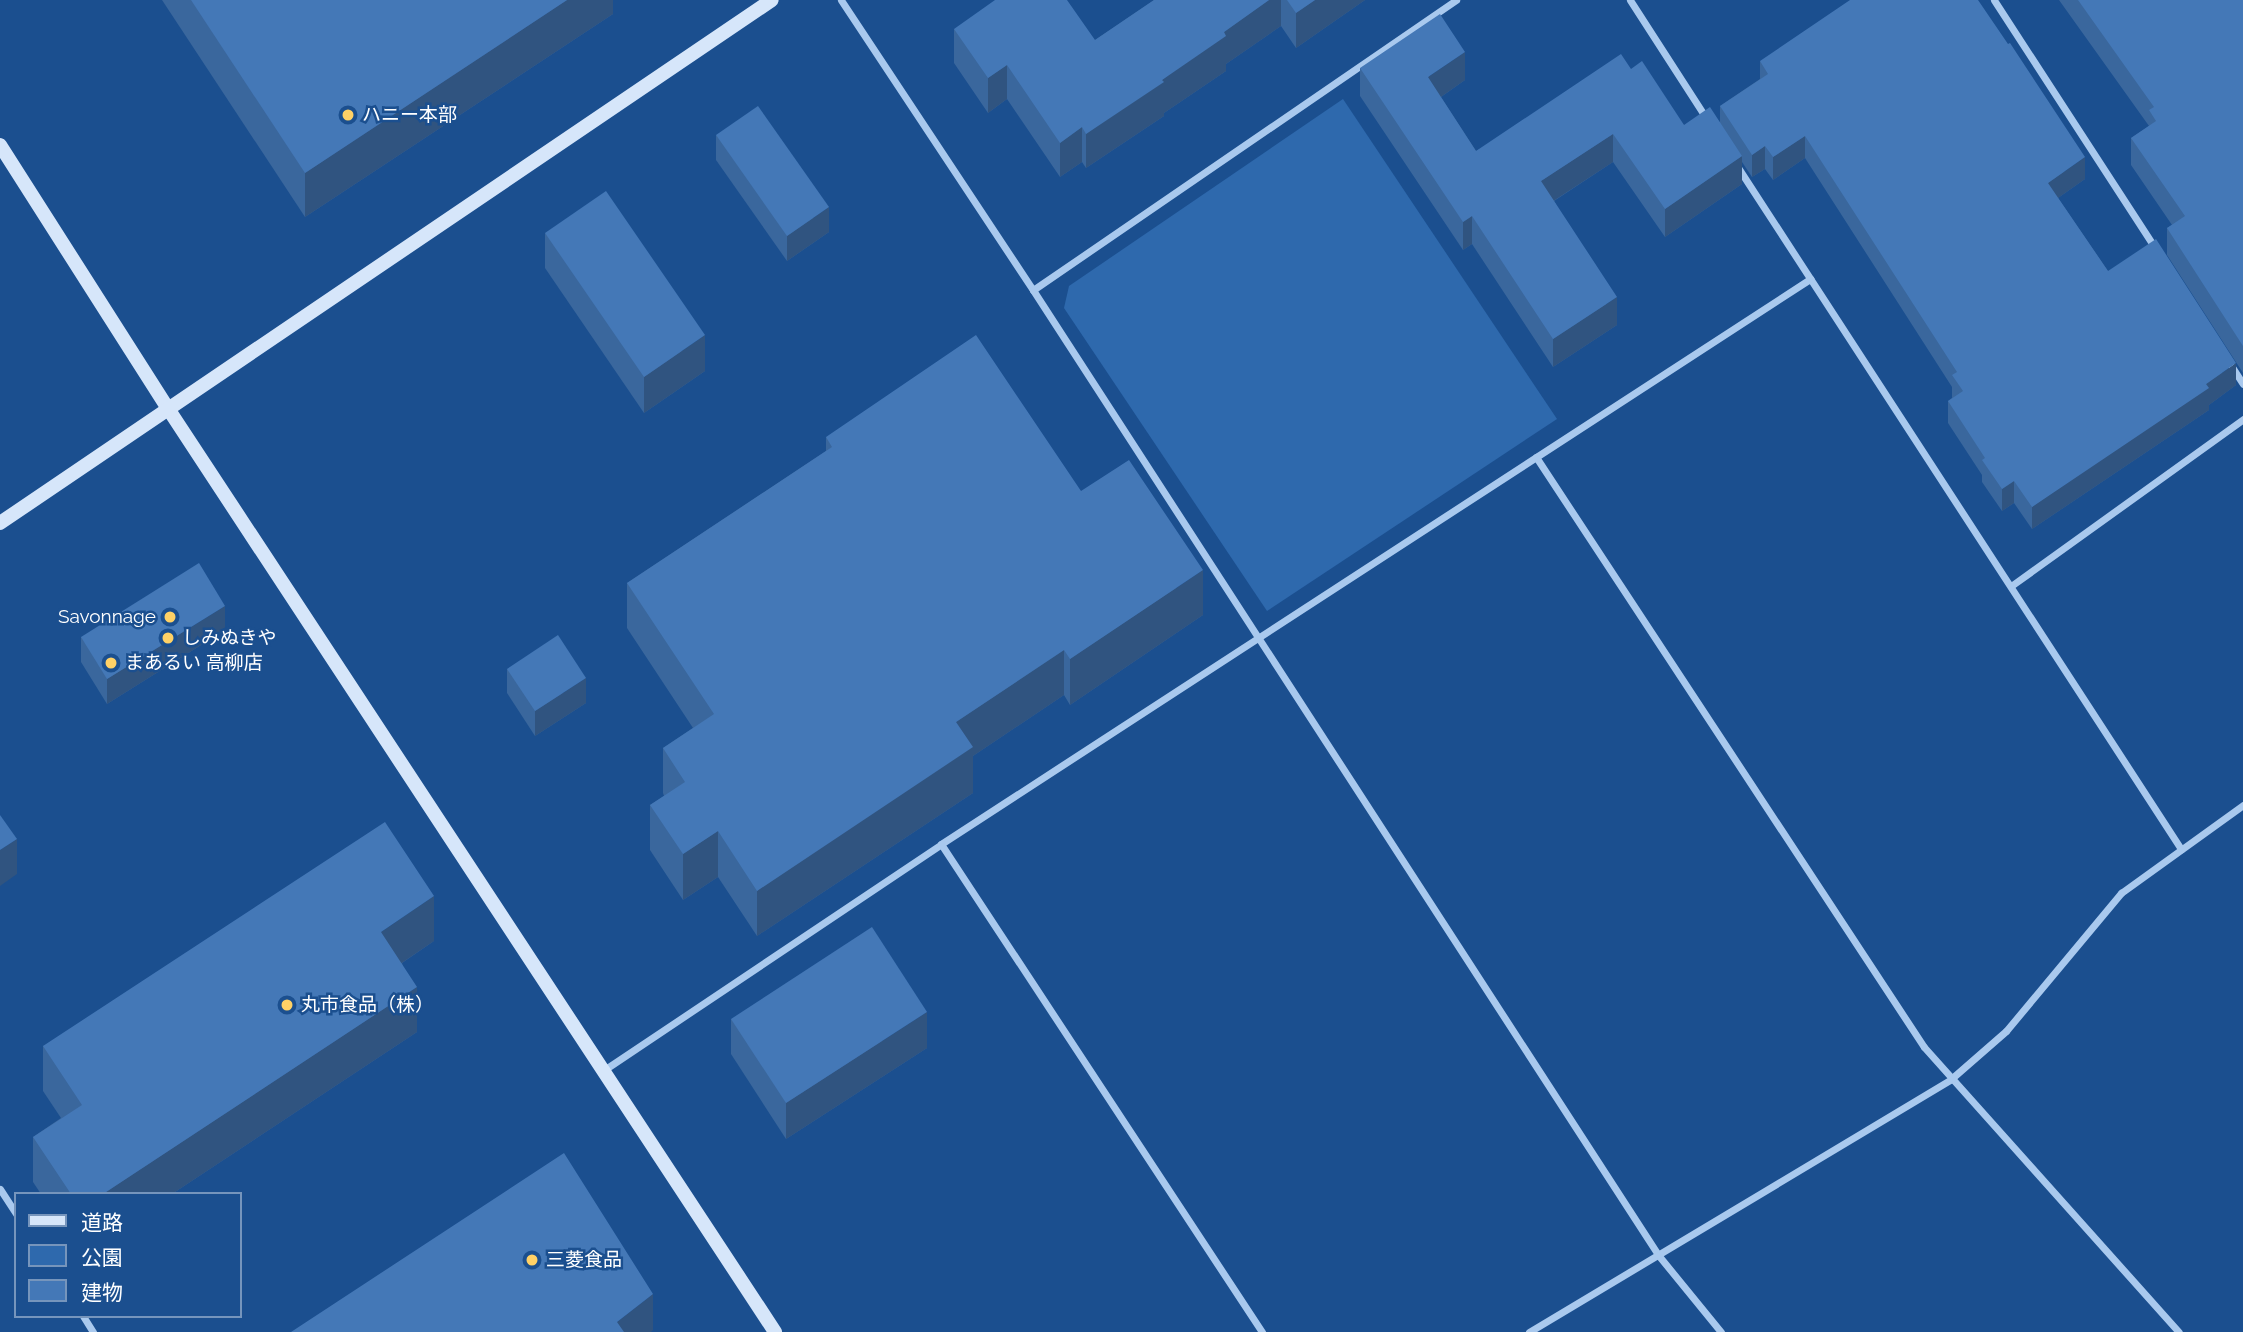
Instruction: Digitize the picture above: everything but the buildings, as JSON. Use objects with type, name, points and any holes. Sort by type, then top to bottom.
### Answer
[{"type":"street","points":[[0,523],[167,407],[772,0]]},
{"type":"street","points":[[841,0],[1033,290],[1659,1256],[1721,1332]]},
{"type":"street","points":[[1033,290],[1456,0]]},
{"type":"street","points":[[1630,0],[1713,128]]},
{"type":"street","points":[[1994,0],[2160,256]]},
{"type":"street","points":[[0,145],[167,407],[775,1332]]},
{"type":"street","points":[[1735,163],[2181,849]]},
{"type":"street","points":[[604,1070],[940,844],[1810,279]]},
{"type":"street","points":[[2228,360],[2243,384]]},
{"type":"street","points":[[2011,586],[2243,419]]},
{"type":"street","points":[[1536,457],[1924,1047],[2179,1332]]},
{"type":"street","points":[[1529,1332],[1951,1079],[2006,1031],[2121,893],[2243,805]]},
{"type":"street","points":[[940,844],[1262,1332]]},
{"type":"street","points":[[0,1189],[14,1210]]},
{"type":"green space","points":[[1343,99],[1557,419],[1267,611],[1064,308],[1069,286]]},
{"type":"place","name":"ハニー本部","points":[[348,115]]},
{"type":"place","name":"Savonnage","points":[[170,617]]},
{"type":"place","name":"しみぬきや","points":[[168,638]]},
{"type":"place","name":"まあるい 高柳店","points":[[111,663]]},
{"type":"place","name":"丸市食品（株）","points":[[287,1005]]},
{"type":"place","name":"三菱食品","points":[[532,1260]]}]
